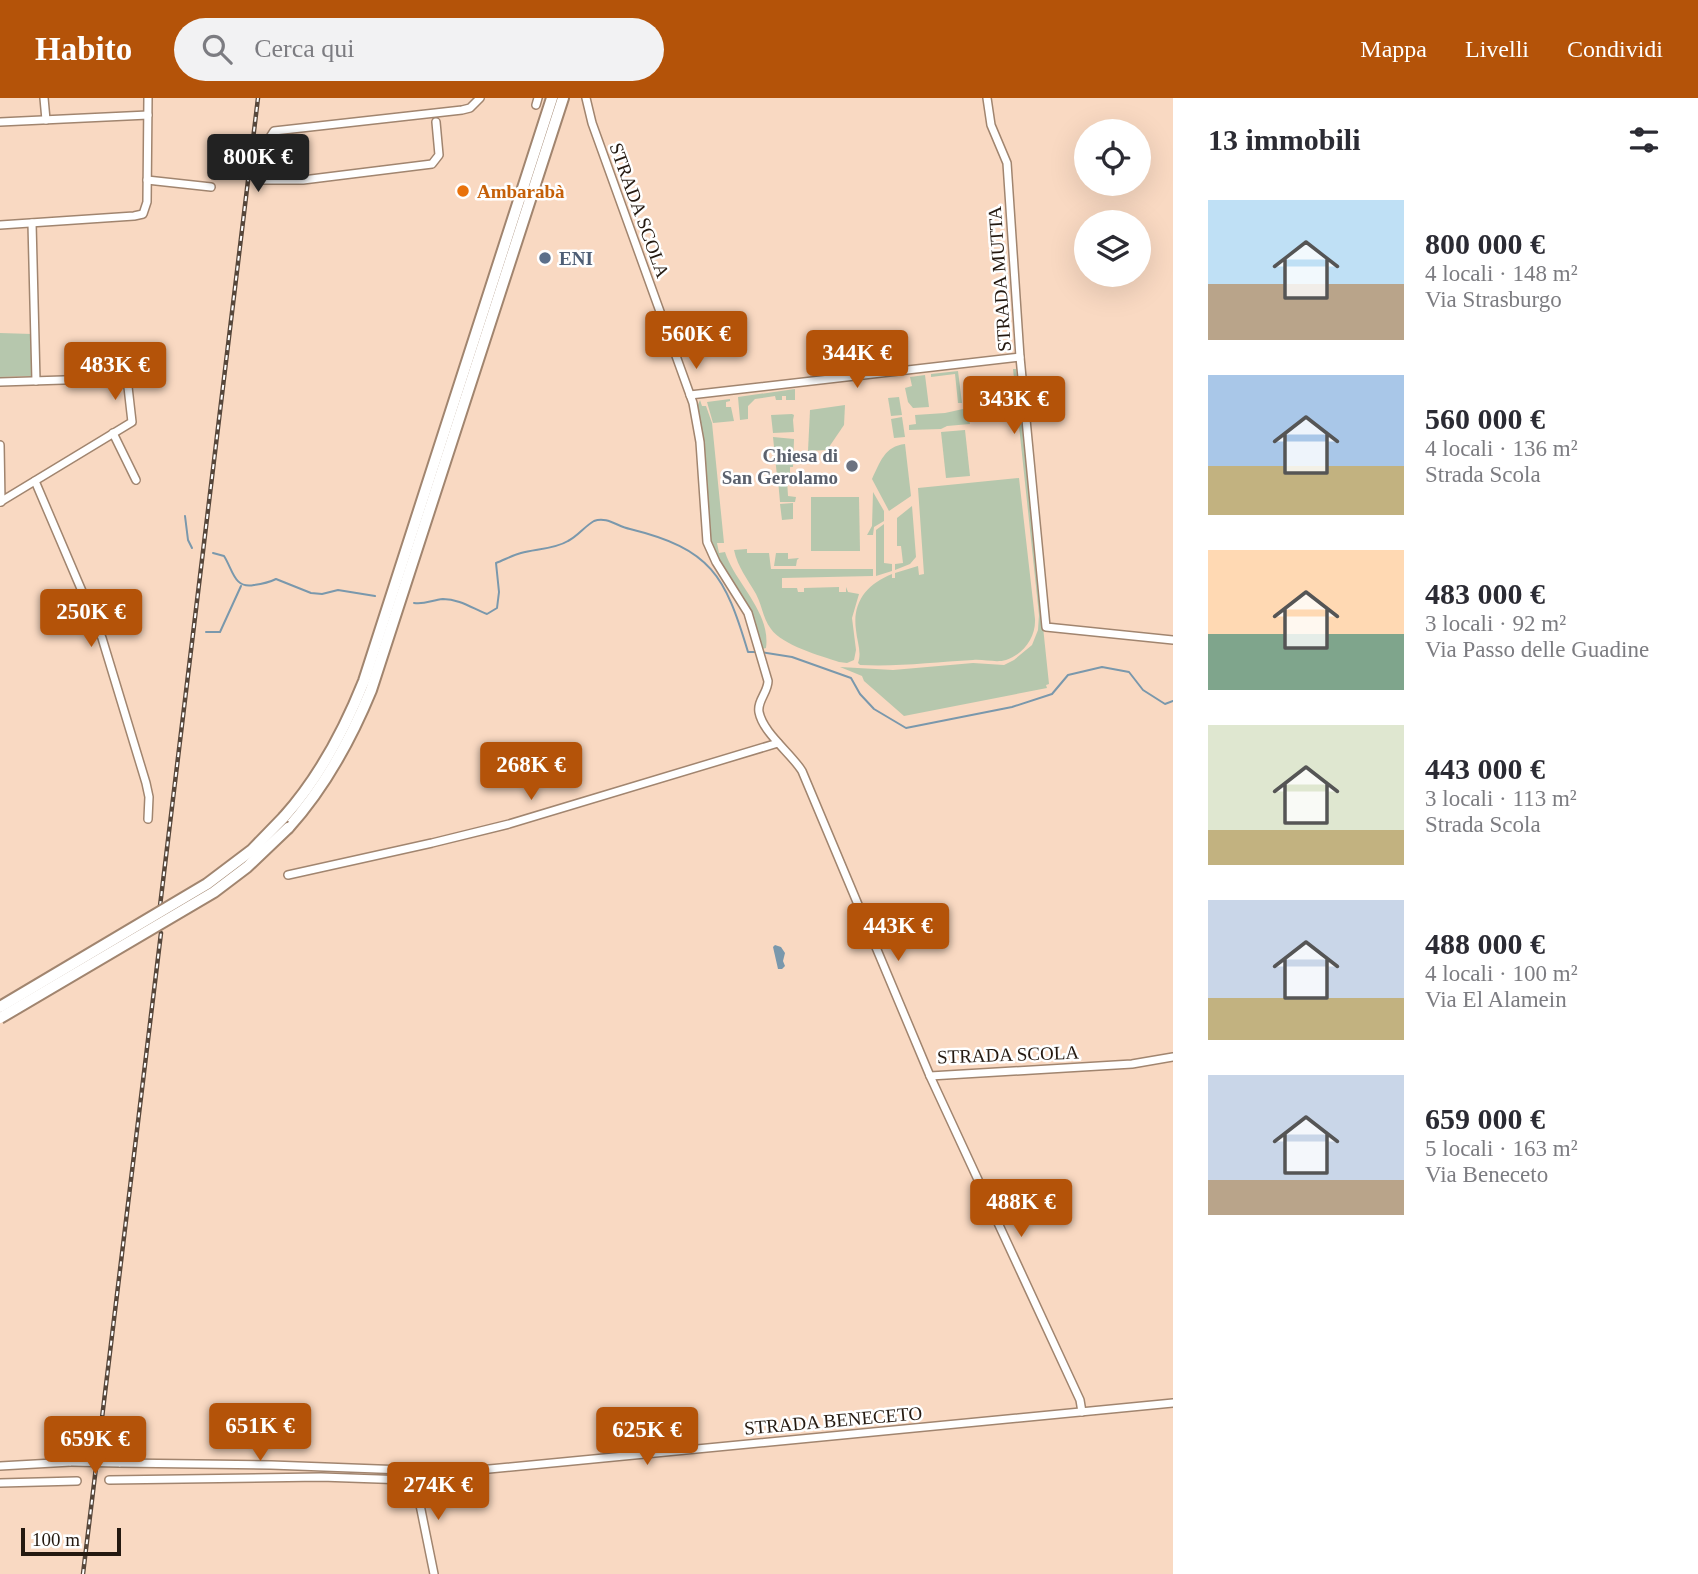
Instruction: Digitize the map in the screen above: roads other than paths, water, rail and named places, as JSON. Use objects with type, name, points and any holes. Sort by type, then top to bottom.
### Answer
[{"type":"highway","points":[[0,1007],[207,884],[286,822],[328,757],[364,681],[552,98]]},
{"type":"highway","points":[[0,1018],[214,892],[247,867],[334,766],[354,730],[370,690],[563,98]]},
{"type":"street","points":[[44,98],[46,120]]},
{"type":"street","points":[[0,225],[139,215],[146,209],[148,98]]},
{"type":"street","points":[[444,112],[436,122],[439,155],[432,164],[303,180],[263,180],[265,145],[274,131],[444,112],[470,107],[480,98]]},
{"type":"street","name":"STRADA SCOLA","points":[[586,98],[592,123],[690,395],[699,435],[707,542],[716,562],[746,608],[759,649],[768,688],[759,712],[778,743],[791,754],[802,771],[930,1076],[1132,1064],[1173,1057]]},
{"type":"street","name":"STRADA MUTTA","points":[[987,98],[991,125],[1007,163],[1020,357],[1046,626],[1173,640]]},
{"type":"street","points":[[426,114],[436,122]]},
{"type":"street","points":[[0,122],[148,116]]},
{"type":"street","points":[[147,180],[211,187]]},
{"type":"street","points":[[32,223],[36,381]]},
{"type":"street","points":[[690,395],[1020,357]]},
{"type":"street","points":[[0,383],[127,378],[132,422],[0,502]]},
{"type":"street","points":[[113,433],[136,480]]},
{"type":"street","points":[[0,445],[0,502]]},
{"type":"street","points":[[35,481],[102,638],[146,783],[149,797],[148,819]]},
{"type":"street","points":[[288,875],[432,844],[509,824],[778,743]]},
{"type":"street","points":[[930,1076],[1080,1400],[1082,1412]]},
{"type":"street","name":"STRADA BENECETO","points":[[0,1466],[71,1462],[271,1465],[458,1472],[1173,1403]]},
{"type":"street","points":[[109,1480],[321,1477],[407,1480],[417,1472]]},
{"type":"street","points":[[417,1472],[416,1485],[434,1574]]},
{"type":"street","points":[[0,1483],[77,1481]]},
{"type":"water","points":[[773,947],[781,947],[785,953],[785,966],[782,969],[778,969]]},
{"type":"waterway","points":[[185,516],[188,540],[192,548]]},
{"type":"waterway","points":[[414,603],[449,599],[487,614],[497,608],[499,592],[496,563],[521,553],[563,544],[594,521],[603,520],[657,537],[697,556],[711,569],[722,585],[740,625],[748,652],[756,652]]},
{"type":"waterway","points":[[213,553],[224,556],[235,577],[242,584],[260,584],[276,579],[311,593],[322,594],[338,590],[375,596]]},
{"type":"waterway","points":[[206,632],[220,632],[241,586]]},
{"type":"waterway","points":[[761,652],[792,657],[851,678],[860,694],[874,709],[906,728],[1012,707],[1052,694],[1068,675],[1102,667],[1129,672],[1143,690],[1165,704],[1173,701]]},
{"type":"railway","points":[[160,906],[258,98]]},
{"type":"railway","points":[[83,1574],[161,933]]},
{"type":"place","name":"Ambarabà","points":[[463,191]]},
{"type":"place","name":"ENI","points":[[545,258]]},
{"type":"place","name":"Chiesa di San Gerolamo","points":[[852,466]]}]
